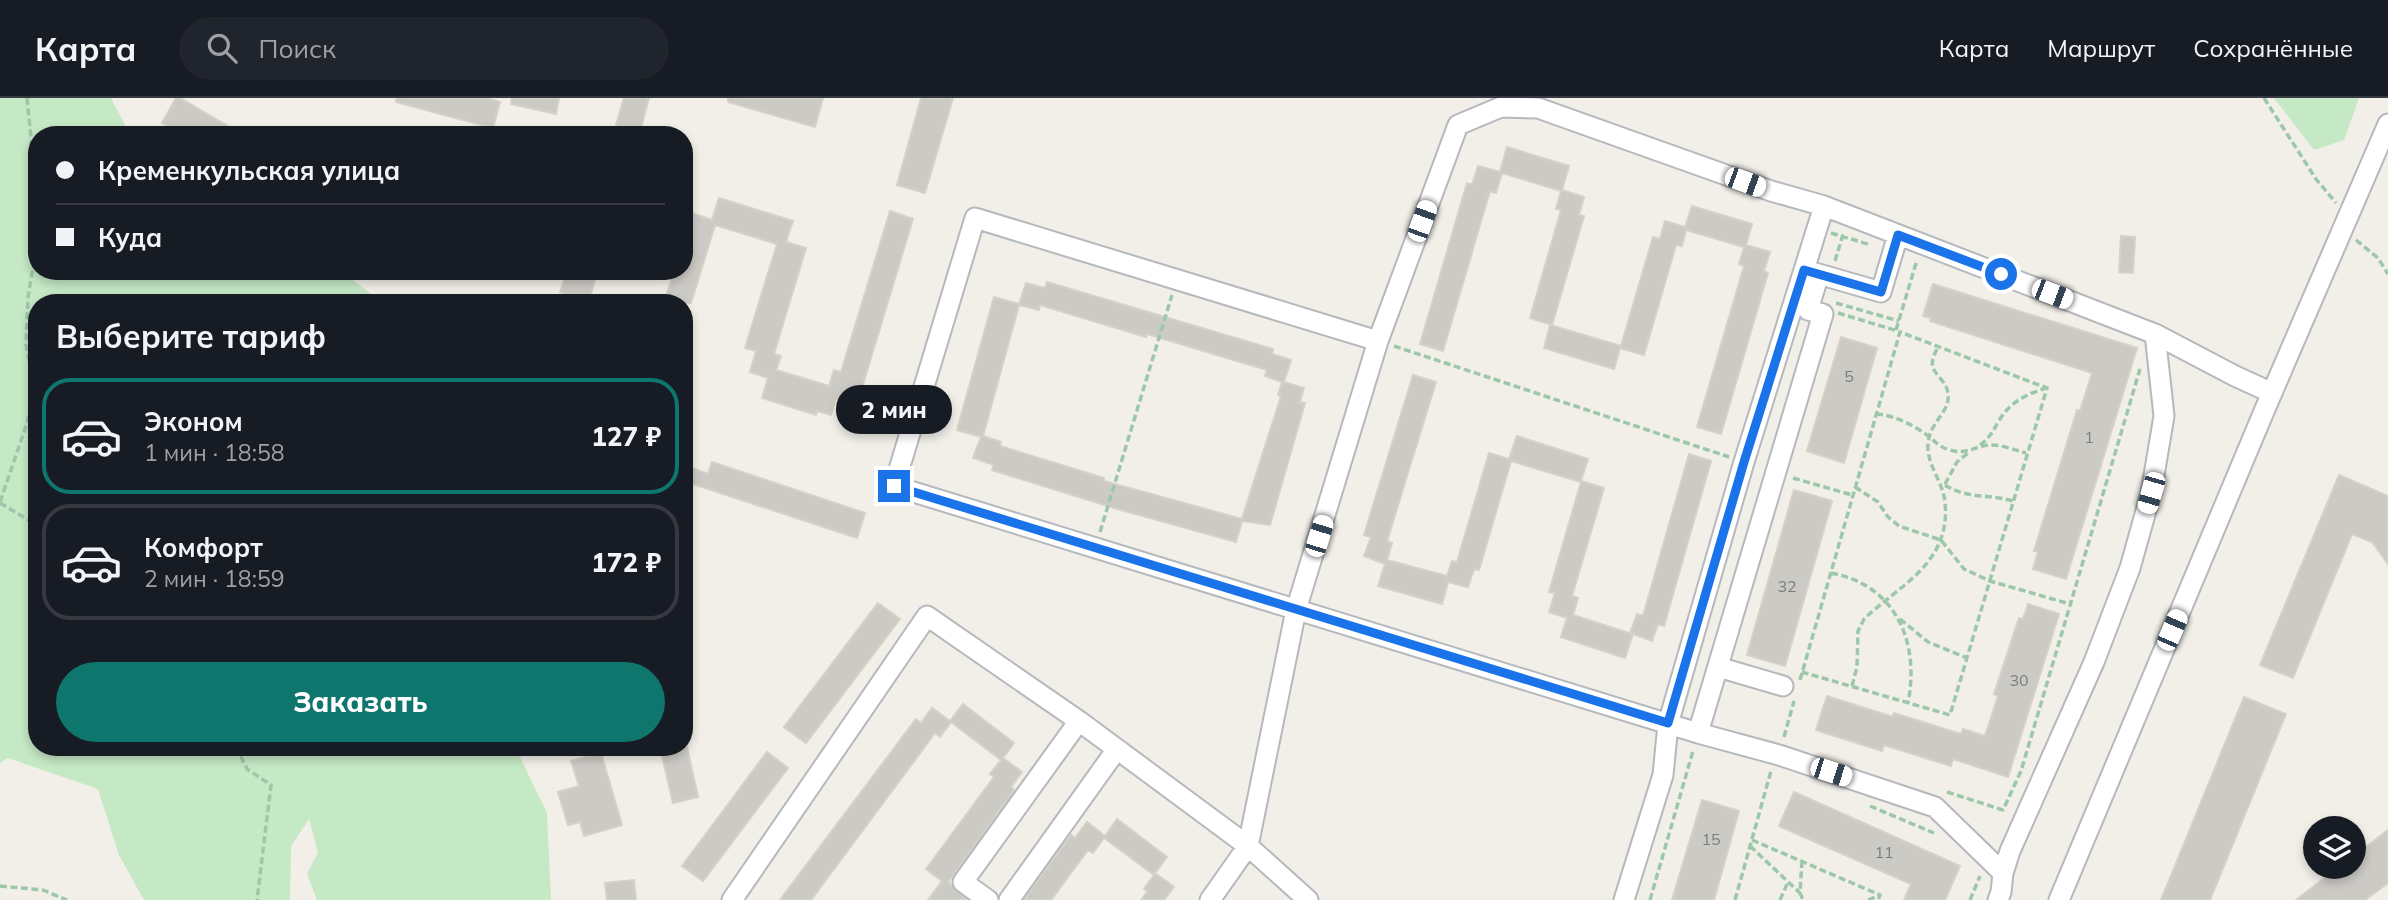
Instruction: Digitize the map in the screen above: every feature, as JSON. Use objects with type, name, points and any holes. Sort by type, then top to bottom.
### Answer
[{"type":"street","points":[[1210,900],[1248,846],[1296,610],[1378,341],[1458,125],[1501,107],[1538,108],[1772,191],[1824,206],[1896,243],[2155,334],[2272,393]]},
{"type":"street","points":[[2059,900],[2388,124]]},
{"type":"street","points":[[1698,733],[1823,314],[1808,310],[1816,229],[1824,206]]},
{"type":"street","points":[[1378,341],[975,218],[894,486],[1698,733],[1779,755],[1935,807],[2003,873]]},
{"type":"street","points":[[1812,272],[1881,292],[1896,243]]},
{"type":"street","points":[[1624,900],[1662,775],[1668,723],[1744,462],[1812,272]]},
{"type":"street","points":[[1998,900],[2010,851],[2094,662],[2130,568],[2151,493],[2164,416],[2155,334]]},
{"type":"street","points":[[732,900],[927,616],[1079,721],[1248,846],[1308,900]]},
{"type":"street","points":[[1718,667],[1793,688]]},
{"type":"street","points":[[988,900],[963,882],[1079,721]]},
{"type":"street","points":[[1009,900],[1117,749]]},
{"type":"path","points":[[27,98],[30,126]]},
{"type":"path","points":[[2264,98],[2345,223],[2378,258],[2388,274]]},
{"type":"path","points":[[1816,229],[1896,243]]},
{"type":"path","points":[[1737,898],[1772,768],[1779,755],[1793,688],[1802,671],[1876,414],[1916,260],[1928,263]]},
{"type":"path","points":[[1095,548],[1177,279]]},
{"type":"path","points":[[28,297],[28,356]]},
{"type":"path","points":[[1823,314],[1832,311],[1898,331],[2047,388]]},
{"type":"path","points":[[1378,341],[1744,462]]},
{"type":"path","points":[[1852,686],[1857,667],[1857,631],[1864,620],[1924,569],[1941,540],[1946,519],[1943,483],[1927,453],[1928,436],[1949,400],[1948,390],[1935,375],[1934,354],[1939,346]]},
{"type":"path","points":[[1938,789],[2003,810],[2021,771],[2143,359]]},
{"type":"path","points":[[1943,483],[1957,461],[1989,439],[2009,407],[2030,393],[2047,388]]},
{"type":"path","points":[[1802,671],[1950,715],[2047,388]]},
{"type":"path","points":[[1876,414],[1898,419],[1928,436],[1939,446],[1950,450],[1962,453],[1995,445],[2027,454]]},
{"type":"path","points":[[28,419],[0,503],[28,520]]},
{"type":"path","points":[[1775,472],[1853,495]]},
{"type":"path","points":[[1943,483],[1967,496],[1997,496],[2013,501]]},
{"type":"path","points":[[1855,487],[1878,502],[1888,517],[1899,526],[1941,540],[1964,569],[1990,581],[2070,604]]},
{"type":"path","points":[[1830,573],[1863,584],[1885,601],[1897,616],[1906,633],[1911,653],[1912,682],[1908,703]]},
{"type":"path","points":[[1897,616],[1928,642],[1967,658]]},
{"type":"path","points":[[1650,900],[1698,733]]},
{"type":"path","points":[[240,756],[247,769],[271,785],[257,900]]},
{"type":"path","points":[[1866,804],[1937,834]]},
{"type":"path","points":[[1752,840],[1879,898]]},
{"type":"path","points":[[1750,846],[1800,893],[1803,900]]},
{"type":"path","points":[[1800,893],[1802,862]]},
{"type":"path","points":[[1970,900],[1983,868]]},
{"type":"path","points":[[1780,900],[1788,882]]},
{"type":"path","points":[[0,886],[43,890],[67,900]]},
{"type":"path","points":[[1868,900],[1879,898]]},
{"type":"green space","points":[[0,98],[111,98],[125,126],[28,126],[28,280],[353,280],[371,294],[28,294],[28,756],[519,756],[547,813],[551,900],[317,900],[307,874],[318,852],[309,819],[291,846],[290,900],[144,900],[119,855],[98,789],[8,758],[0,763]]},
{"type":"green space","points":[[2274,98],[2359,98],[2344,140],[2314,150]]},
{"type":"building","points":[[176,98],[180,98],[228,126],[167,126],[162,123]]},
{"type":"building","points":[[397,98],[487,98],[500,102],[494,126],[486,126],[396,102]]},
{"type":"building","points":[[512,98],[559,98],[556,114],[511,104]]},
{"type":"building","points":[[624,98],[649,98],[641,126],[616,126]]},
{"type":"building","points":[[728,98],[823,98],[815,127],[728,102]]},
{"type":"building","points":[[921,98],[953,98],[925,193],[897,185]]},
{"type":"building","points":[[1507,147],[1569,166],[1562,190],[1584,197],[1579,215],[1584,216],[1552,325],[1530,318],[1561,210],[1556,209],[1561,191],[1502,173],[1496,193],[1490,191],[1443,351],[1420,344],[1467,183],[1472,185],[1478,166],[1500,172]]},
{"type":"building","points":[[719,198],[793,221],[786,242],[806,248],[774,354],[781,356],[776,370],[829,386],[834,370],[841,372],[890,211],[913,219],[857,404],[836,398],[831,415],[817,411],[816,415],[762,398],[768,378],[750,372],[756,351],[745,348],[777,244],[715,225],[693,296],[693,294],[667,294],[671,280],[693,280],[693,213],[712,220]]},
{"type":"building","points":[[1692,206],[1752,224],[1746,245],[1770,252],[1764,271],[1768,273],[1721,434],[1697,427],[1744,266],[1739,264],[1744,247],[1686,230],[1682,246],[1676,245],[1644,355],[1620,348],[1614,369],[1544,348],[1550,325],[1621,346],[1653,237],[1660,239],[1665,221],[1685,227]]},
{"type":"building","points":[[2121,236],[2135,237],[2133,273],[2119,272]]},
{"type":"building","points":[[564,280],[595,280],[591,294],[560,292]]},
{"type":"building","points":[[1047,282],[1273,349],[1272,354],[1291,360],[1284,382],[1304,388],[1300,402],[1305,403],[1270,525],[1242,521],[1236,542],[992,470],[994,465],[973,458],[981,437],[957,430],[994,297],[1019,304],[1026,283],[1045,288]],"holes":[[[1019,305],[1039,310],[1040,305],[1146,337],[1147,334],[1267,370],[1265,376],[1282,382],[1278,395],[1281,396],[1242,519],[1104,481],[1104,478],[1000,446],[1001,442],[983,436]]]},
{"type":"building","points":[[1933,284],[2137,348],[2066,579],[2033,569],[2038,552],[2034,551],[2077,410],[2080,411],[2092,373],[1930,321],[1931,318],[1923,316]]},
{"type":"building","points":[[1841,337],[1877,348],[1844,463],[1807,451]]},
{"type":"building","points":[[1413,375],[1436,382],[1387,541],[1392,543],[1387,560],[1447,576],[1452,561],[1457,562],[1489,453],[1509,459],[1517,436],[1588,459],[1581,481],[1604,488],[1572,596],[1578,598],[1573,615],[1632,634],[1630,633],[1637,614],[1643,616],[1689,454],[1711,461],[1664,626],[1658,624],[1652,641],[1633,634],[1625,658],[1561,637],[1567,618],[1549,612],[1555,593],[1549,592],[1581,482],[1511,461],[1479,570],[1474,569],[1468,587],[1448,582],[1442,604],[1378,586],[1385,564],[1364,556],[1371,537],[1364,535]]},
{"type":"building","points":[[712,462],[865,513],[857,538],[693,484],[693,468],[708,474]]},
{"type":"building","points":[[2339,475],[2388,496],[2388,564],[2372,542],[2352,534],[2293,678],[2260,665]]},
{"type":"building","points":[[1794,490],[1832,501],[1785,666],[1747,655]]},
{"type":"building","points":[[878,603],[900,619],[806,743],[784,727]]},
{"type":"building","points":[[2028,604],[2059,614],[2008,777],[1953,759],[1951,766],[1884,745],[1882,751],[1816,730],[1827,696],[1893,717],[1894,713],[1961,734],[1963,729],[1985,736],[1998,696],[1994,694],[2019,618],[2023,619]]},
{"type":"building","points":[[2244,697],[2286,714],[2210,900],[2161,900]]},
{"type":"building","points":[[963,704],[1014,743],[1003,758],[1022,772],[1011,787],[1014,790],[948,882],[967,900],[928,900],[942,881],[926,869],[994,777],[990,774],[1001,760],[951,722],[940,737],[935,733],[811,900],[780,900],[916,719],[921,723],[932,708],[950,721]]},
{"type":"building","points":[[767,752],[788,768],[703,881],[682,866]]},
{"type":"building","points":[[602,756],[622,825],[584,836],[580,822],[568,825],[558,792],[579,786],[571,761]]},
{"type":"building","points":[[662,756],[689,756],[698,797],[673,803]]},
{"type":"building","points":[[1794,792],[1960,866],[1945,900],[1904,900],[1911,884],[1779,826]]},
{"type":"building","points":[[1702,800],[1739,811],[1714,900],[1672,900]]},
{"type":"building","points":[[1117,819],[1167,857],[1155,873],[1174,887],[1164,900],[1141,900],[1148,891],[1144,889],[1154,875],[1104,838],[1093,853],[1088,850],[1051,900],[1024,900],[1071,835],[1075,838],[1087,822],[1105,836]]},
{"type":"building","points":[[2388,830],[2388,883],[2365,900],[2296,900],[2323,879],[2366,879],[2366,847]]},
{"type":"building","points":[[634,880],[636,900],[607,900],[605,883]]},
{"type":"route","points":[[894,486],[1668,723],[1744,462],[1804,270],[1881,292],[1898,235],[2001,274]]}]
